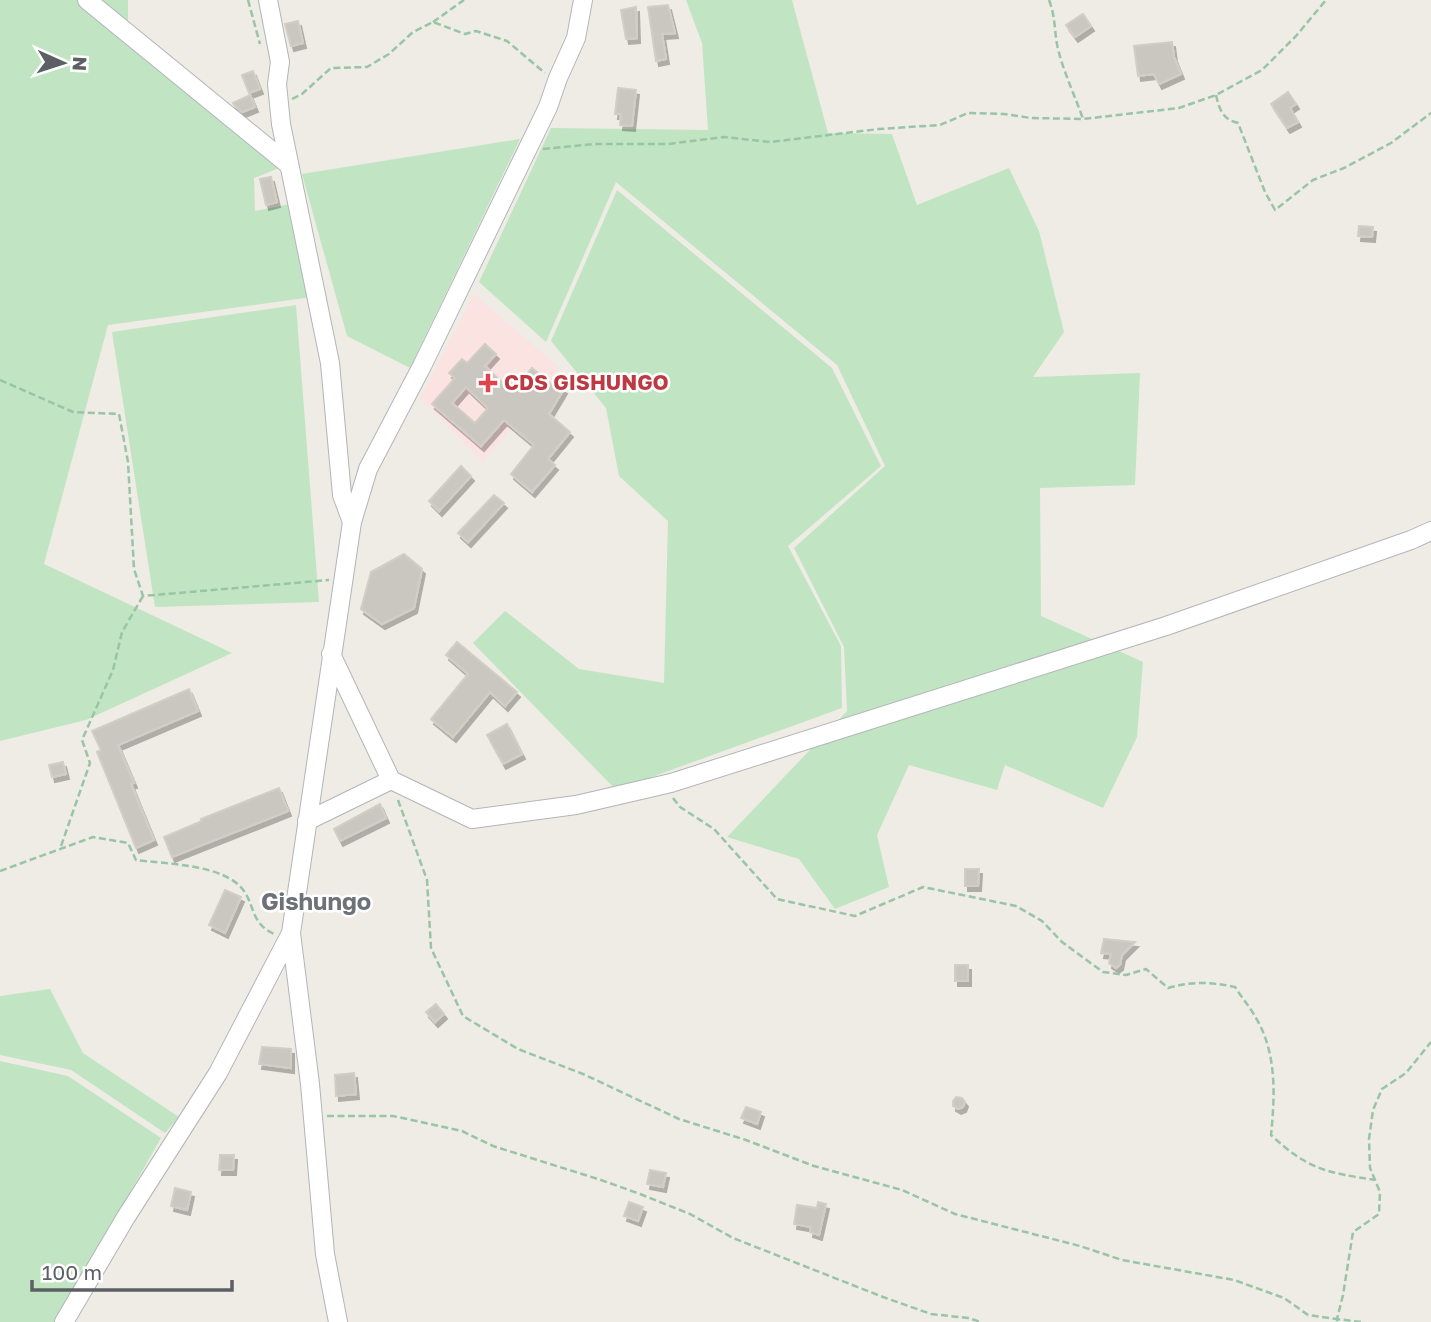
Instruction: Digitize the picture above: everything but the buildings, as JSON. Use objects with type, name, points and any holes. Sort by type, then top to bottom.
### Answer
[{"type":"street","points":[[88,0],[289,164]]},
{"type":"street","points":[[268,0],[280,62],[277,84],[289,164],[330,363],[342,495],[352,522]]},
{"type":"street","points":[[338,1322],[325,1254],[313,1116],[291,933],[352,522],[368,469],[548,107],[576,38],[583,0]]},
{"type":"street","points":[[331,654],[391,780],[472,819],[576,805],[663,785],[1166,626],[1431,531]]},
{"type":"street","points":[[307,821],[391,780]]},
{"type":"street","points":[[64,1322],[126,1217],[218,1073],[291,933]]},
{"type":"path","points":[[280,104],[302,94],[331,68],[367,67],[389,54],[413,32],[433,23],[464,0]]},
{"type":"path","points":[[1049,0],[1056,18],[1056,38],[1062,64],[1083,119]]},
{"type":"path","points":[[526,151],[594,144],[668,144],[724,137],[770,142],[940,125],[968,113],[1083,119],[1179,108],[1216,95],[1262,70],[1296,36],[1326,0]]},
{"type":"path","points":[[433,23],[465,34],[476,31],[507,41],[547,75],[558,78]]},
{"type":"path","points":[[1216,95],[1220,110],[1230,121],[1238,123],[1265,192],[1275,210],[1313,180],[1344,168],[1391,143],[1431,113]]},
{"type":"path","points":[[0,380],[73,412],[119,414],[128,462],[134,569],[143,596],[122,632],[113,670],[82,740],[90,763],[60,848]]},
{"type":"path","points":[[143,596],[343,578]]},
{"type":"path","points":[[391,780],[427,880],[431,948],[463,1016],[518,1049],[583,1073],[679,1119],[746,1140],[814,1166],[902,1191],[955,1214],[1122,1259],[1234,1280],[1284,1298],[1308,1315],[1337,1321],[1361,1322]]},
{"type":"path","points":[[663,785],[680,807],[714,829],[777,899],[855,916],[923,887],[1016,906],[1042,921],[1062,942],[1103,972],[1126,975],[1146,969],[1168,988],[1208,981],[1235,987],[1257,1019],[1271,1055],[1275,1101],[1271,1135],[1291,1154],[1314,1168],[1375,1180]]},
{"type":"path","points":[[0,871],[93,837],[128,843],[136,860],[212,871],[244,890],[251,910],[265,930],[278,936],[291,933]]},
{"type":"path","points":[[1337,1321],[1353,1232],[1379,1214],[1380,1192],[1370,1168],[1369,1139],[1373,1110],[1382,1089],[1406,1073],[1431,1042]]},
{"type":"path","points":[[313,1116],[393,1116],[462,1131],[492,1146],[640,1194],[690,1214],[733,1238],[883,1297],[931,1314],[981,1322]]},
{"type":"shaded area","name":"CDS GISHUNGO","points":[[474,294],[560,368],[483,462],[420,398]]},
{"type":"green space","points":[[0,0],[128,0],[128,30],[279,168],[254,178],[255,211],[290,204],[312,297],[108,325],[44,564],[232,653],[86,720],[0,741]]},
{"type":"green space","points":[[686,0],[792,0],[828,133],[892,134],[917,205],[1009,168],[1039,231],[1064,332],[1033,377],[1140,373],[1135,485],[1040,488],[1041,616],[1143,662],[1137,737],[1103,808],[1005,765],[997,790],[909,765],[877,835],[889,887],[835,909],[799,859],[727,837],[847,711],[844,647],[794,548],[885,466],[837,365],[616,182],[546,342],[479,282],[551,128],[708,130],[702,43]]},
{"type":"green space","points":[[520,139],[410,368],[347,336],[302,174]]},
{"type":"green space","points":[[617,190],[832,368],[881,466],[788,546],[841,646],[842,708],[616,790],[473,643],[505,611],[579,669],[664,683],[668,521],[619,476],[606,408],[551,341]]},
{"type":"green space","points":[[296,305],[319,602],[155,607],[112,332]]},
{"type":"green space","points":[[50,989],[83,1053],[179,1117],[165,1133],[71,1070],[0,1055],[0,996]]},
{"type":"green space","points":[[0,1061],[68,1076],[161,1138],[56,1322],[0,1322]]},
{"type":"place","name":"CDS GISHUNGO","points":[[488,383]]},
{"type":"district","name":"Gishungo","points":[[316,902]]}]
